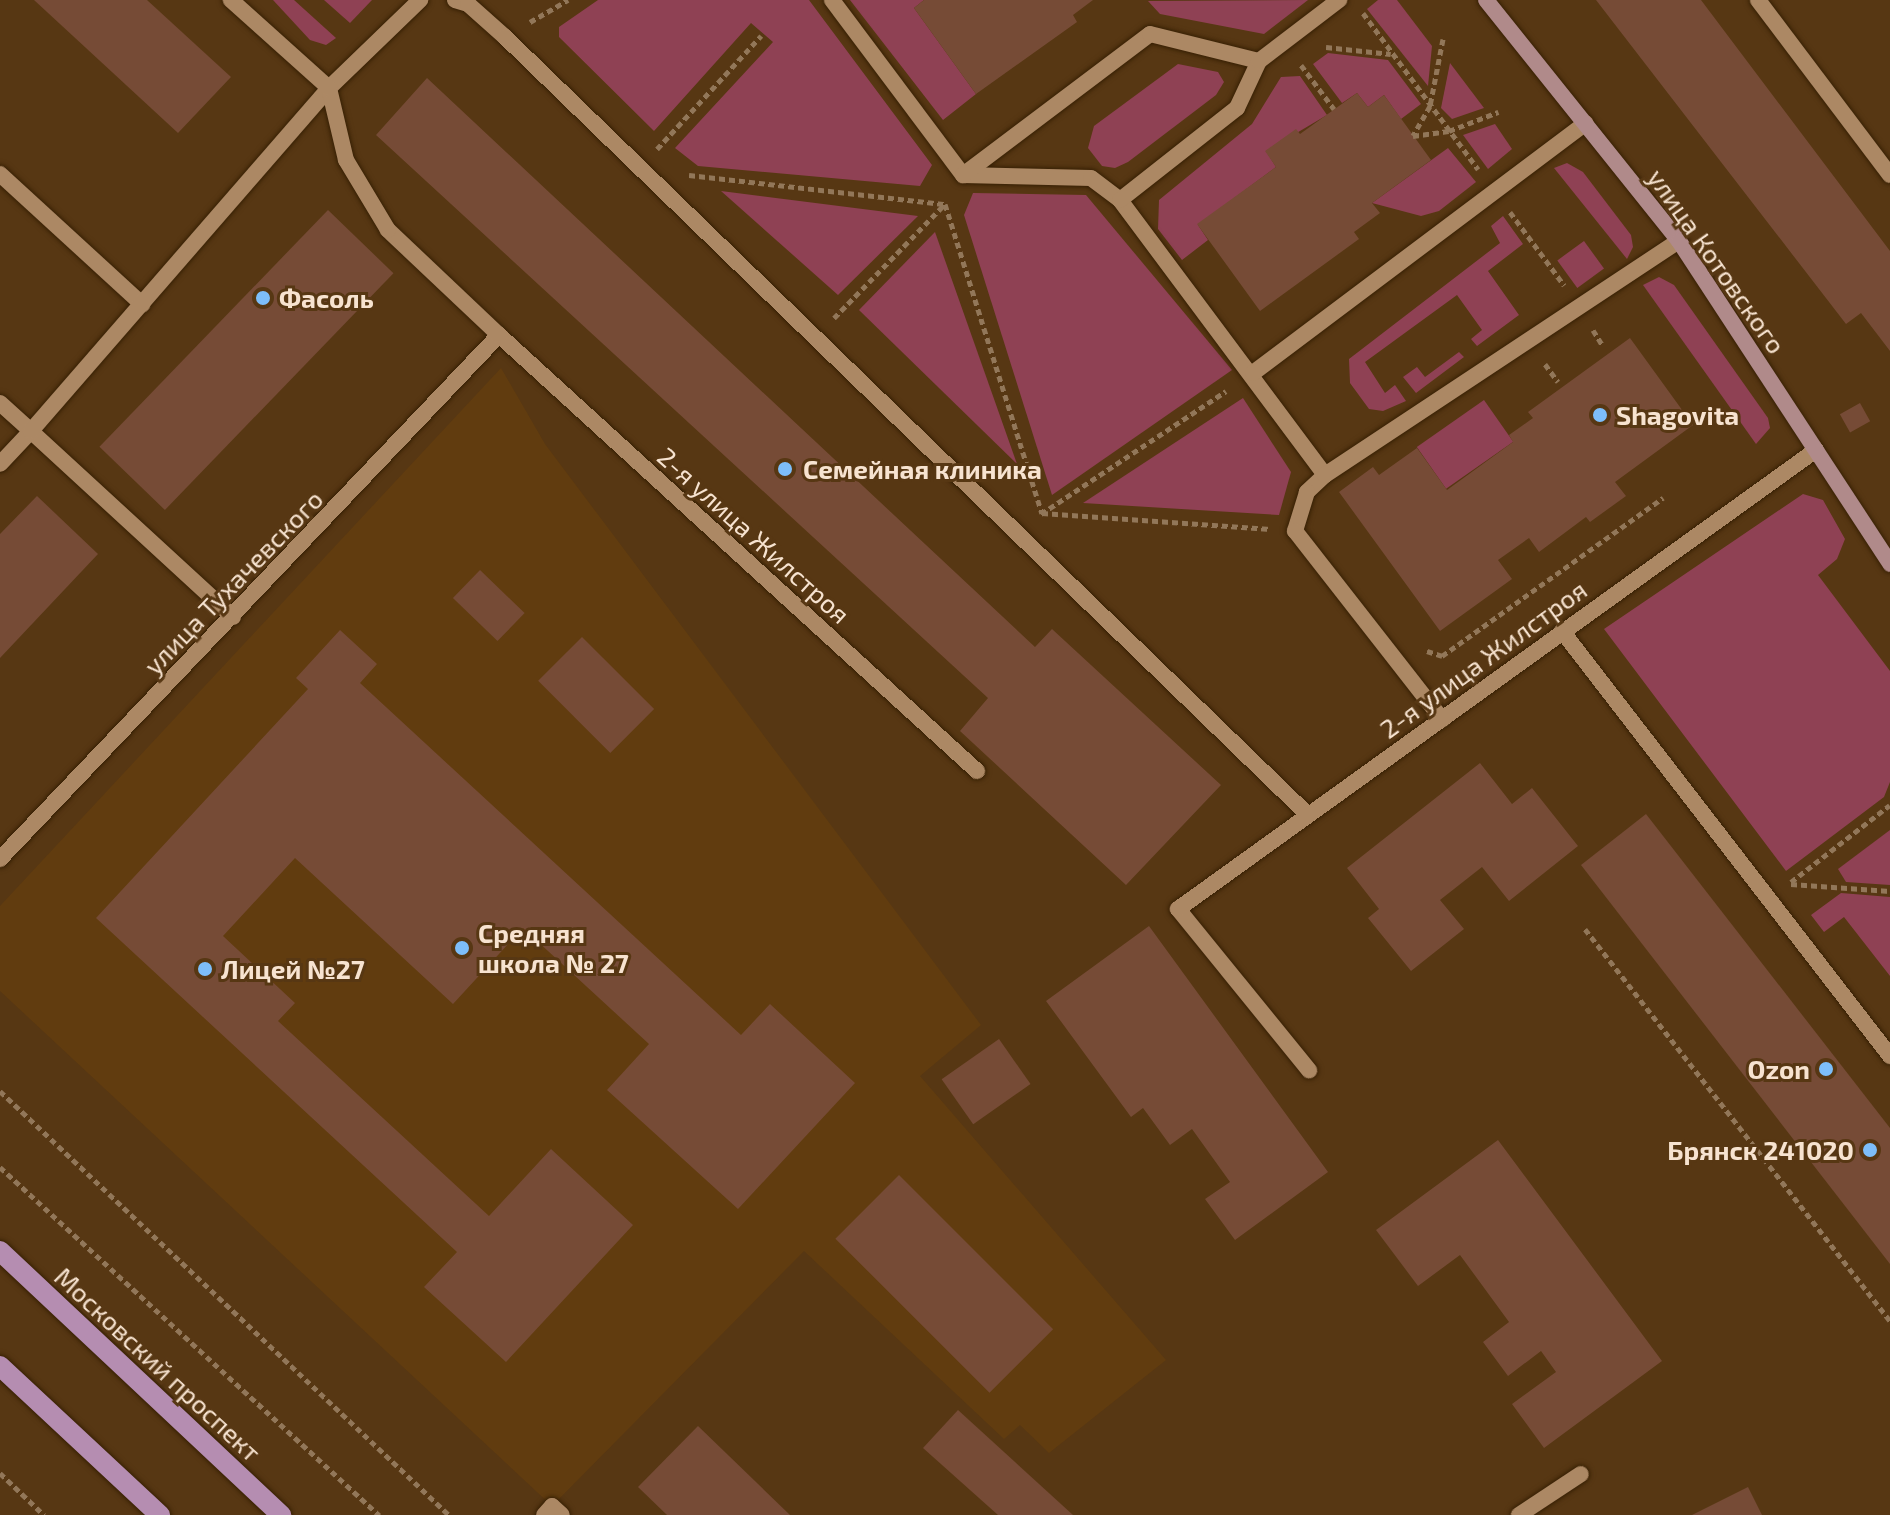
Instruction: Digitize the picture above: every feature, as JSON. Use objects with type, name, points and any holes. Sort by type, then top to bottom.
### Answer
[{"type":"main road","name":"Московский проспект","points":[[0,1251],[281,1515]]},
{"type":"main road","points":[[0,1366],[160,1515]]},
{"type":"street","points":[[231,0],[329,88]]},
{"type":"street","points":[[0,464],[329,88],[420,0]]},
{"type":"street","points":[[455,0],[468,4],[505,37],[813,339],[1020,533],[1307,814]]},
{"type":"street","points":[[832,0],[963,175]]},
{"type":"street","points":[[1120,200],[1237,108],[1259,61],[1339,0]]},
{"type":"street","name":"улица Котовского","points":[[1486,0],[1679,241],[1890,564]]},
{"type":"street","points":[[1758,0],[1890,175]]},
{"type":"street","points":[[963,175],[1150,34],[1259,61]]},
{"type":"street","name":"2-я улица Жилстроя","points":[[329,88],[346,160],[388,230],[977,771]]},
{"type":"street","points":[[1253,373],[1586,123]]},
{"type":"street","points":[[0,174],[142,304]]},
{"type":"street","points":[[963,175],[1091,178],[1120,200],[1253,373],[1325,475]]},
{"type":"street","points":[[1442,719],[1295,531],[1307,492],[1325,475],[1679,241]]},
{"type":"street","name":"улица Тухачевского","points":[[0,859],[499,335]]},
{"type":"street","points":[[0,403],[233,617]]},
{"type":"street","name":"2-я улица Жилстроя","points":[[1309,1070],[1178,909],[1816,450]]},
{"type":"street","points":[[1562,631],[1890,1056]]},
{"type":"street","points":[[1519,1515],[1581,1474]]},
{"type":"street","points":[[544,1515],[552,1506],[562,1515]]},
{"type":"path","points":[[505,37],[568,0]]},
{"type":"path","points":[[639,170],[761,36]]},
{"type":"path","points":[[1443,39],[1430,106],[1413,136],[1449,131],[1498,112]]},
{"type":"path","points":[[1284,42],[1392,55]]},
{"type":"path","points":[[1284,42],[1334,109]]},
{"type":"path","points":[[639,170],[945,204]]},
{"type":"path","points":[[813,339],[945,204],[963,175]]},
{"type":"path","points":[[945,204],[1042,513]]},
{"type":"path","points":[[1020,533],[1042,513],[1253,373]]},
{"type":"path","points":[[1416,647],[1442,656],[1663,498]]},
{"type":"path","points":[[1042,513],[1295,531]]},
{"type":"path","points":[[1769,899],[1890,805]]},
{"type":"path","points":[[1789,883],[1890,891]]},
{"type":"path","points":[[1585,929],[1890,1321]]},
{"type":"path","points":[[0,1091],[449,1515]]},
{"type":"path","points":[[0,1167],[379,1515]]},
{"type":"path","points":[[0,1473],[44,1515]]},
{"type":"shaded area","points":[[273,0],[294,0],[336,38],[326,45],[310,40]]},
{"type":"shaded area","points":[[324,0],[372,0],[350,23]]},
{"type":"shaded area","points":[[598,0],[809,0],[932,165],[920,186],[698,166],[675,148],[773,42],[751,23],[654,131],[559,37],[559,27]]},
{"type":"shaded area","points":[[850,0],[924,0],[914,8],[976,94],[943,120]]},
{"type":"shaded area","points":[[1308,0],[1264,34],[1160,14],[1148,1]]},
{"type":"shaded area","points":[[1378,0],[1397,0],[1432,46],[1428,86],[1367,9]]},
{"type":"shaded area","points":[[1328,53],[1388,60],[1421,104],[1401,119],[1384,95],[1368,107],[1357,93],[1342,103],[1313,64]]},
{"type":"shaded area","points":[[1450,63],[1484,108],[1452,119],[1441,108]]},
{"type":"shaded area","points":[[1178,64],[1218,72],[1224,82],[1216,95],[1128,162],[1115,168],[1102,166],[1088,148],[1094,126]]},
{"type":"shaded area","points":[[1300,76],[1327,115],[1266,151],[1276,167],[1198,225],[1208,240],[1182,260],[1158,229],[1159,200],[1252,124],[1281,77]]},
{"type":"shaded area","points":[[1495,124],[1512,149],[1488,169],[1463,135]]},
{"type":"shaded area","points":[[1448,148],[1476,182],[1439,211],[1421,216],[1372,203]]},
{"type":"shaded area","points":[[1567,163],[1583,172],[1631,235],[1633,247],[1627,259],[1554,168]]},
{"type":"shaded area","points":[[721,191],[918,216],[838,295]]},
{"type":"shaded area","points":[[973,193],[1086,195],[1232,370],[1052,495],[964,215]]},
{"type":"shaded area","points":[[1503,216],[1523,244],[1488,271],[1519,315],[1477,346],[1471,339],[1482,330],[1457,295],[1365,362],[1385,393],[1395,385],[1406,401],[1383,411],[1369,409],[1350,383],[1349,359],[1500,243],[1491,226]]},
{"type":"shaded area","points":[[935,232],[1017,464],[859,310]]},
{"type":"shaded area","points":[[1584,241],[1604,269],[1577,288],[1557,260]]},
{"type":"shaded area","points":[[1659,277],[1674,285],[1768,418],[1770,428],[1756,444],[1643,285]]},
{"type":"shaded area","points":[[1459,352],[1464,357],[1416,393],[1403,377],[1417,367],[1425,377]]},
{"type":"shaded area","name":"Средняя школа № 27","points":[[501,368],[545,444],[981,1025],[920,1076],[1166,1360],[1049,1453],[1020,1425],[1004,1439],[804,1251],[552,1506],[0,991],[0,906]]},
{"type":"shaded area","points":[[1243,398],[1291,472],[1279,515],[1083,503]]},
{"type":"shaded area","points":[[1484,400],[1513,442],[1446,489],[1417,447]]},
{"type":"shaded area","points":[[1803,494],[1823,500],[1845,539],[1837,559],[1818,575],[1890,671],[1890,782],[1884,797],[1786,871],[1604,629]]},
{"type":"shaded area","points":[[1890,830],[1890,885],[1846,882],[1838,869]]},
{"type":"shaded area","points":[[1841,893],[1890,897],[1890,976],[1844,917],[1824,932],[1811,915]]},
{"type":"building","points":[[34,0],[147,0],[231,77],[178,133]]},
{"type":"building","points":[[924,0],[1093,0],[1073,15],[1077,22],[976,94],[914,8]]},
{"type":"building","points":[[1596,0],[1701,0],[1890,251],[1890,351],[1861,313],[1846,324]]},
{"type":"building","points":[[427,78],[1035,647],[1052,629],[1221,785],[1126,885],[960,731],[988,698],[376,135]]},
{"type":"building","points":[[1357,93],[1368,107],[1384,95],[1431,160],[1372,203],[1380,213],[1354,232],[1359,239],[1260,311],[1197,224],[1276,167],[1265,151],[1296,129],[1300,134]]},
{"type":"building","points":[[328,210],[393,273],[165,510],[99,447]]},
{"type":"building","points":[[1630,338],[1693,425],[1615,482],[1626,496],[1590,522],[1586,517],[1539,552],[1529,538],[1498,560],[1512,579],[1440,631],[1339,492],[1373,467],[1379,475],[1417,448],[1447,490],[1513,442],[1509,435],[1533,418],[1528,412]]},
{"type":"building","points":[[1860,403],[1870,421],[1850,433],[1840,414]]},
{"type":"building","points":[[37,496],[98,554],[0,658],[0,534]]},
{"type":"building","points":[[480,570],[525,613],[498,641],[453,598]]},
{"type":"building","name":"Лицей №27","points":[[340,630],[377,664],[360,683],[741,1035],[770,1004],[855,1083],[738,1209],[607,1090],[649,1044],[523,928],[453,1004],[295,858],[223,936],[295,1003],[278,1021],[489,1216],[551,1149],[633,1225],[506,1362],[424,1287],[457,1252],[96,918],[308,689],[296,678]]},
{"type":"building","points":[[582,637],[654,709],[610,753],[538,681]]},
{"type":"building","points":[[1480,763],[1512,804],[1532,788],[1578,846],[1509,901],[1482,867],[1440,900],[1464,929],[1411,971],[1368,918],[1379,909],[1347,868]]},
{"type":"building","points":[[1646,814],[1890,1128],[1890,1264],[1581,865]]},
{"type":"building","points":[[1149,926],[1328,1172],[1235,1240],[1205,1199],[1230,1182],[1192,1129],[1170,1145],[1143,1108],[1131,1117],[1046,1001]]},
{"type":"building","points":[[999,1039],[1031,1084],[973,1124],[942,1079]]},
{"type":"building","points":[[1498,1140],[1662,1361],[1544,1448],[1512,1404],[1556,1372],[1541,1351],[1508,1376],[1483,1342],[1509,1322],[1460,1255],[1418,1286],[1376,1230]]},
{"type":"building","points":[[899,1175],[1053,1329],[990,1393],[835,1239]]},
{"type":"building","points":[[958,1410],[1073,1515],[998,1515],[923,1448]]},
{"type":"building","points":[[698,1426],[790,1515],[667,1515],[638,1487]]},
{"type":"building","points":[[1748,1487],[1762,1515],[1692,1515]]},
{"type":"place","name":"Фасоль","points":[[263,298]]},
{"type":"place","name":"Shagovita","points":[[1600,415]]},
{"type":"place","name":"Семейная клиника","points":[[785,469]]},
{"type":"place","name":"Средняя школа № 27","points":[[462,948]]},
{"type":"place","name":"Лицей №27","points":[[205,969]]},
{"type":"place","name":"Ozon","points":[[1826,1069]]},
{"type":"place","name":"Брянск 241020","points":[[1870,1150]]}]
